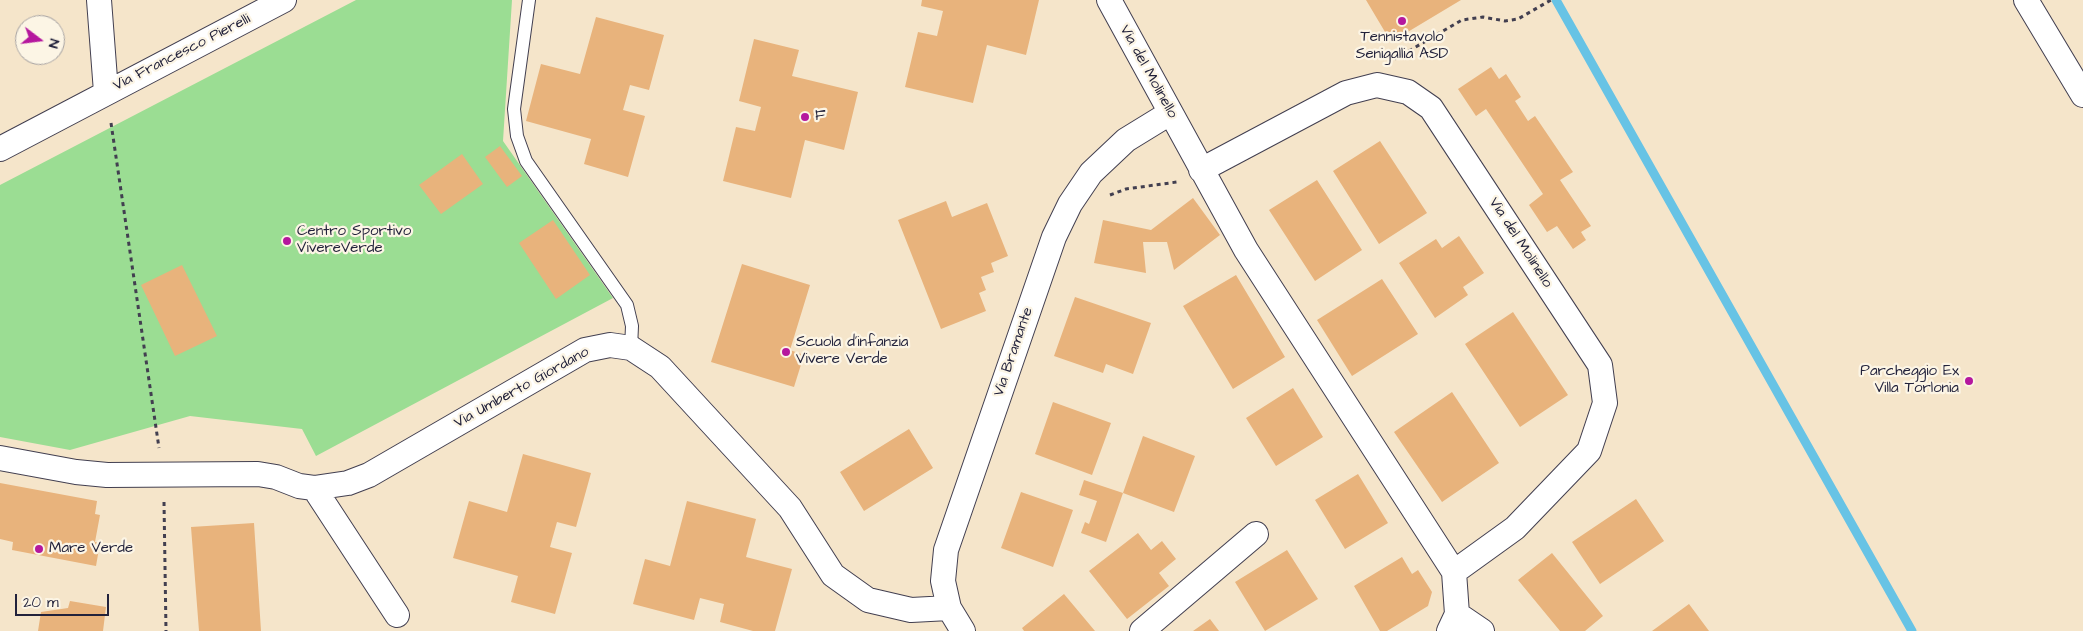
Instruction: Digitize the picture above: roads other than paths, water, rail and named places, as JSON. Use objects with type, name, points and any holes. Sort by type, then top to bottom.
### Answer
[{"type":"street","name":"Via Francesco Pierelli","points":[[99,0],[106,92]]},
{"type":"street","name":"Via Francesco Pierelli","points":[[0,148],[284,0]]},
{"type":"street","name":"Via del Molinello","points":[[1109,0],[1246,250],[1454,572],[1453,622]]},
{"type":"street","points":[[2026,0],[2083,95]]},
{"type":"street","name":"Via del Molinello","points":[[1201,170],[1346,93],[1378,85],[1408,92],[1431,108],[1600,365],[1605,403],[1589,451],[1514,528],[1454,572]]},
{"type":"street","name":"Via Bramante","points":[[963,631],[949,608],[943,581],[946,550],[1054,237],[1070,204],[1090,174],[1126,140],[1170,113]]},
{"type":"street","name":"Via Umberto Giordano","points":[[0,458],[76,472],[107,475],[258,474],[276,477],[299,486],[314,488],[348,483],[369,475],[585,350],[610,345],[631,348],[660,367],[790,508],[833,575],[868,600],[911,610],[949,608]]},
{"type":"street","points":[[314,488],[398,615]]},
{"type":"street","points":[[1142,631],[1256,534]]},
{"type":"street","points":[[1453,622],[1482,631]]},
{"type":"lane","points":[[529,0],[514,109],[517,136],[526,161],[627,305],[632,326],[631,348]]},
{"type":"waterway","points":[[1556,0],[1912,631]]},
{"type":"place","name":"Tennistavolo Senigallia ASD","points":[[1402,21]]},
{"type":"place","name":"F","points":[[805,117]]},
{"type":"place","name":"Centro Sportivo VivereVerde","points":[[287,241]]},
{"type":"place","name":"Scuola d'infanzia Vivere Verde","points":[[786,352]]},
{"type":"place","name":"Parcheggio Ex Villa Torlonia","points":[[1969,381]]},
{"type":"place","name":"Mare Verde","points":[[39,549]]}]
